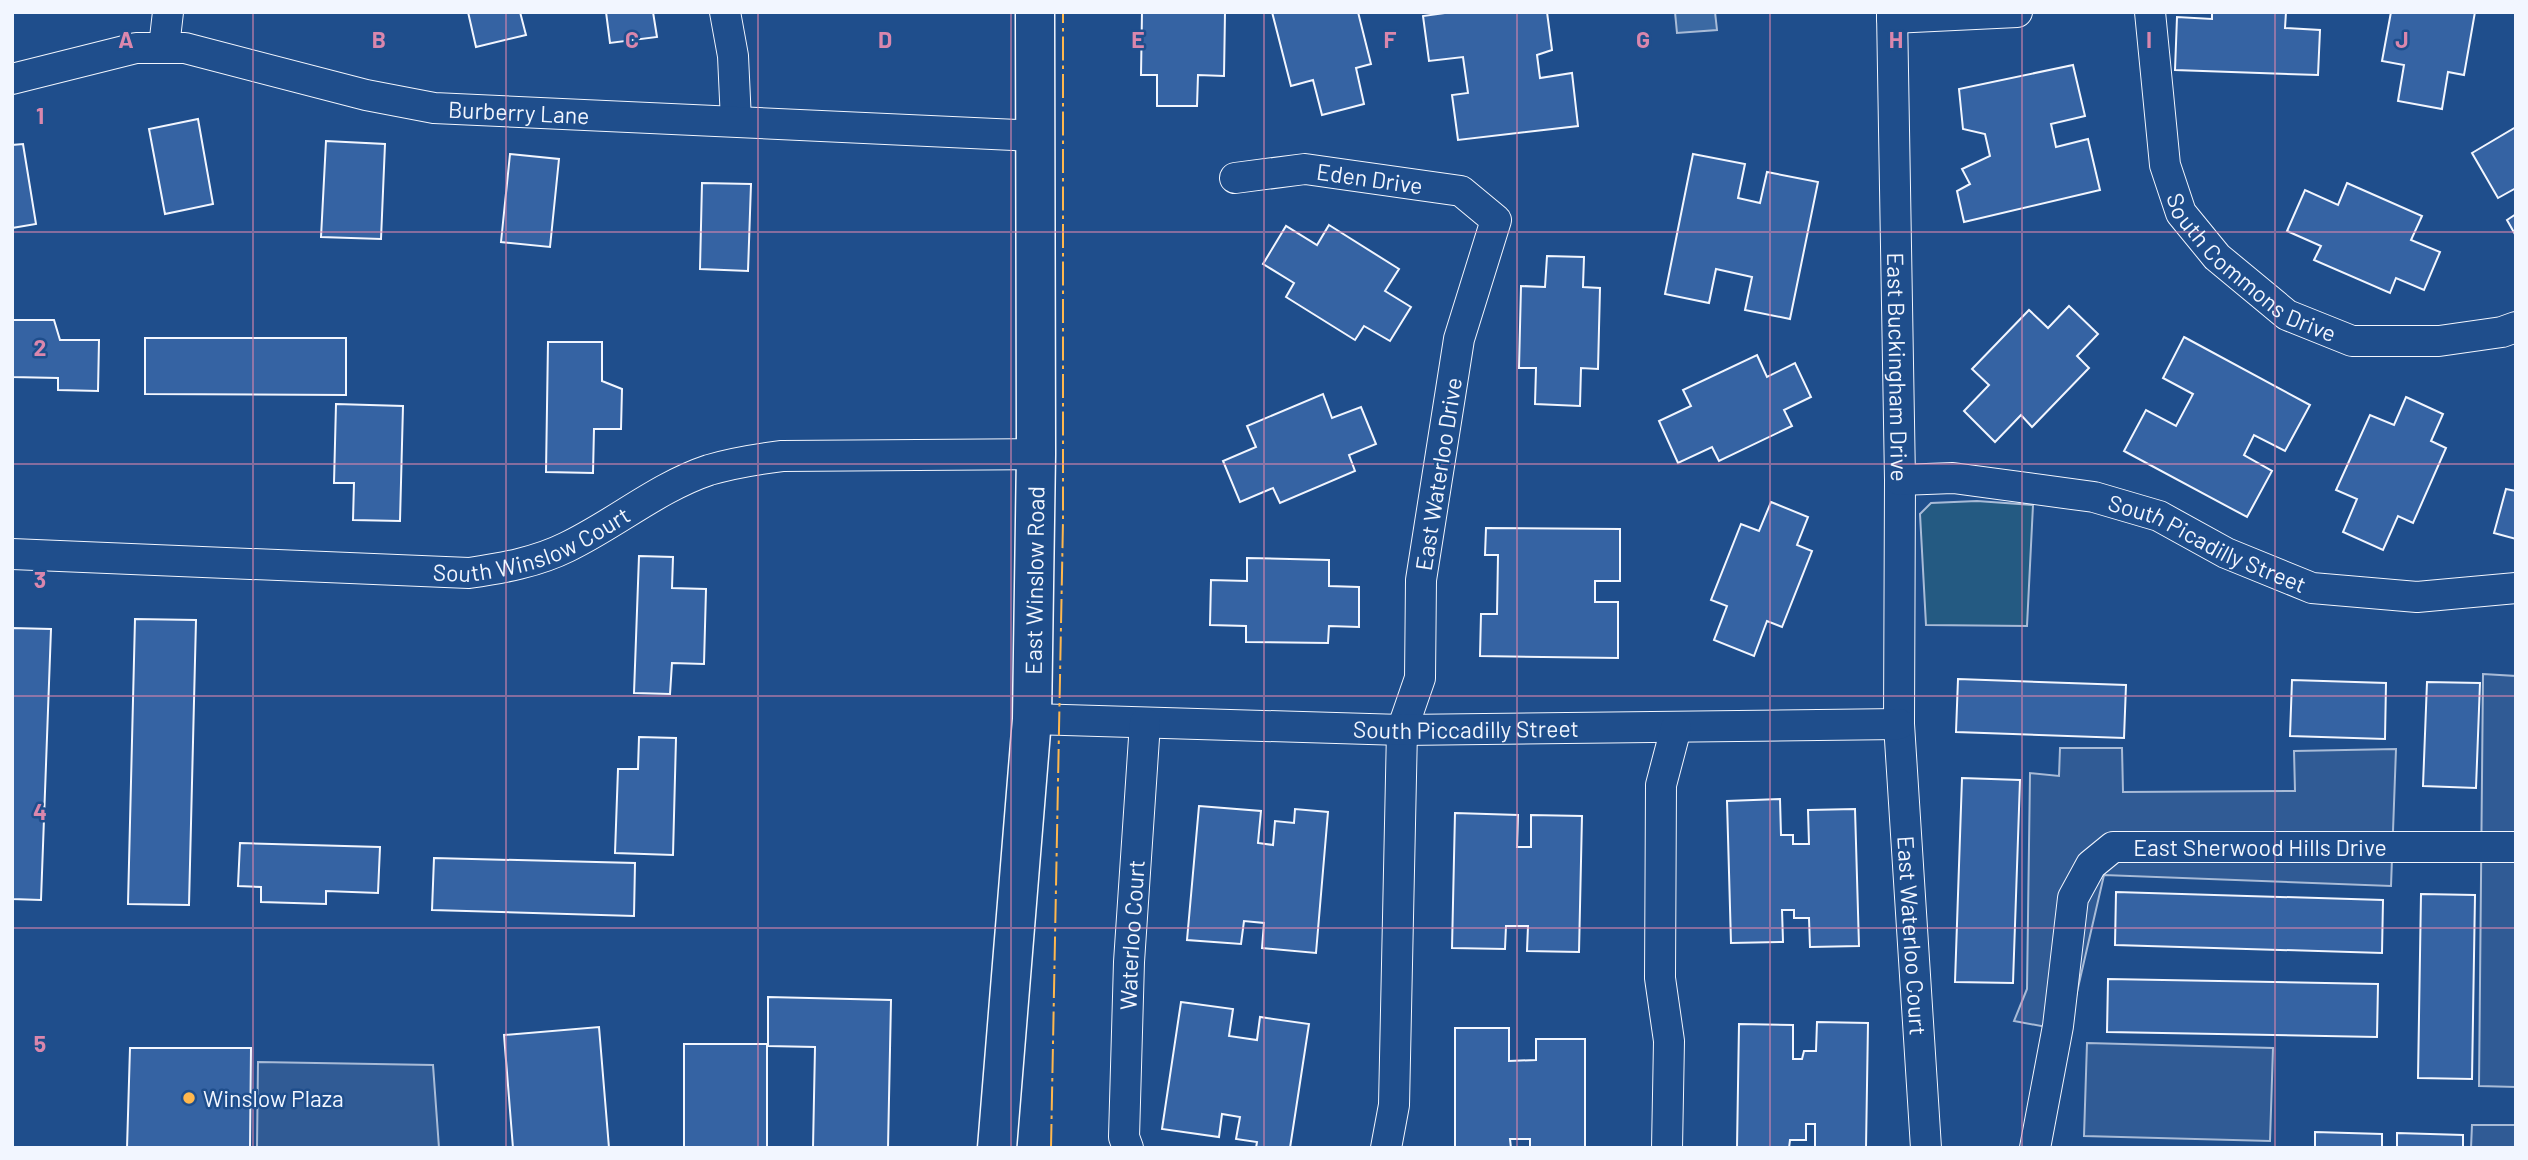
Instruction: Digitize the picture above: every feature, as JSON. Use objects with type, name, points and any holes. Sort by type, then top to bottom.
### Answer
[{"type":"main road","name":"East Winslow Road","points":[[997,1148],[1032,719],[1036,454],[1035,12]]},
{"type":"street","points":[[164,47],[168,12]]},
{"type":"street","points":[[725,12],[733,56],[736,121]]},
{"type":"street","points":[[1892,15],[2017,12]]},
{"type":"street","name":"South Commons Drive","points":[[2150,12],[2165,164],[2181,213],[2217,257],[2287,315],[2352,341],[2439,341],[2502,332],[2516,327]]},
{"type":"street","name":"East Buckingham Drive","points":[[1892,15],[1900,480],[1899,724]]},
{"type":"street","name":"Burberry Lane","points":[[12,79],[114,53],[164,47],[206,52],[366,95],[434,108],[1037,136]]},
{"type":"street","name":"Eden Drive","points":[[1235,178],[1305,169],[1461,191],[1496,220]]},
{"type":"street","name":"East Waterloo Drive","points":[[1402,730],[1420,678],[1421,580],[1459,339],[1496,220]]},
{"type":"street","name":"South Winslow Court","points":[[12,554],[469,573],[515,566],[565,548],[671,488],[707,471],[743,462],[782,456],[1036,454]]},
{"type":"street","name":"South Picadilly Street","points":[[1900,480],[1953,478],[2094,497],[2159,516],[2226,553],[2312,588],[2417,597],[2516,588]]},
{"type":"street","name":"South Piccadilly Street","points":[[1032,719],[1402,730],[1899,724]]},
{"type":"street","name":"Waterloo Court","points":[[1128,1148],[1124,1137],[1126,1016],[1145,723]]},
{"type":"street","name":"East Waterloo Court","points":[[1899,724],[1926,1148]]},
{"type":"street","points":[[1667,1148],[1669,1041],[1660,978],[1661,785],[1676,728]]},
{"type":"street","points":[[1386,1148],[1394,1105],[1402,730]]},
{"type":"street","name":"East Sherwood Hills Drive","points":[[2035,1148],[2058,1026],[2073,898],[2091,865],[2113,846],[2516,847]]},
{"type":"shaded area","points":[[1675,12],[1715,12],[1717,30],[1677,33]]},
{"type":"shaded area","points":[[1977,501],[2033,505],[2027,626],[1926,625],[1920,514],[1931,503]]},
{"type":"shaded area","points":[[2483,674],[2516,676],[2516,1087],[2479,1086]]},
{"type":"shaded area","points":[[2060,748],[2122,748],[2123,792],[2295,791],[2294,751],[2396,749],[2391,886],[2104,875],[2068,1031],[2014,1021],[2027,989],[2030,773],[2059,776]]},
{"type":"shaded area","points":[[2087,1043],[2273,1048],[2270,1141],[2084,1136]]},
{"type":"shaded area","points":[[258,1062],[433,1065],[439,1148],[257,1148]]},
{"type":"shaded area","points":[[2472,1125],[2516,1125],[2516,1148],[2471,1148]]},
{"type":"building","points":[[468,12],[520,12],[526,35],[476,47]]},
{"type":"building","points":[[606,12],[653,12],[657,37],[610,43]]},
{"type":"building","points":[[1142,12],[1225,12],[1224,76],[1198,75],[1197,106],[1157,106],[1157,75],[1141,75]]},
{"type":"building","points":[[1272,12],[1358,12],[1371,64],[1356,68],[1364,104],[1322,115],[1313,80],[1291,86]]},
{"type":"building","points":[[1452,12],[1547,12],[1552,50],[1537,55],[1540,78],[1572,73],[1578,126],[1458,140],[1452,95],[1468,93],[1463,57],[1429,61],[1423,16]]},
{"type":"building","points":[[2212,12],[2286,12],[2285,28],[2320,30],[2318,75],[2175,70],[2177,17],[2212,19]]},
{"type":"building","points":[[2391,12],[2475,12],[2464,75],[2448,72],[2442,109],[2398,101],[2404,65],[2382,61]]},
{"type":"building","points":[[2073,65],[2085,116],[2051,124],[2056,147],[2088,139],[2100,190],[1964,222],[1957,191],[1970,184],[1962,169],[1990,156],[1985,134],[1963,129],[1959,89]]},
{"type":"building","points":[[198,119],[213,204],[165,214],[149,129]]},
{"type":"building","points":[[2516,127],[2516,188],[2498,198],[2472,153]]},
{"type":"building","points":[[326,141],[385,144],[381,239],[321,237]]},
{"type":"building","points":[[23,144],[36,224],[12,228],[12,145]]},
{"type":"building","points":[[510,154],[559,159],[550,247],[501,242]]},
{"type":"building","points":[[1693,154],[1745,164],[1738,198],[1760,203],[1767,172],[1818,182],[1790,319],[1745,310],[1752,277],[1716,269],[1709,303],[1665,294]]},
{"type":"building","points":[[702,183],[751,184],[748,271],[700,269]]},
{"type":"building","points":[[2347,183],[2422,216],[2411,240],[2440,252],[2424,290],[2396,278],[2390,293],[2314,260],[2321,246],[2287,231],[2305,190],[2338,205]]},
{"type":"building","points":[[2516,214],[2516,236],[2507,220]]},
{"type":"building","points":[[1329,225],[1399,269],[1385,291],[1411,307],[1390,341],[1364,326],[1355,340],[1286,297],[1294,283],[1263,264],[1286,226],[1317,245]]},
{"type":"building","points":[[1547,256],[1584,257],[1583,287],[1600,288],[1598,369],[1581,368],[1580,406],[1535,404],[1536,368],[1519,368],[1521,286],[1545,287]]},
{"type":"building","points":[[2069,306],[2098,334],[2077,356],[2089,368],[2032,427],[2021,415],[1995,442],[1964,411],[1989,385],[1972,369],[2029,310],[2048,328]]},
{"type":"building","points":[[12,320],[54,320],[60,340],[99,340],[98,391],[58,390],[58,378],[12,377]]},
{"type":"building","points":[[2184,337],[2310,405],[2285,451],[2254,435],[2244,455],[2272,471],[2247,517],[2124,451],[2146,410],[2176,426],[2193,394],[2163,378]]},
{"type":"building","points":[[145,338],[346,338],[346,395],[145,394]]},
{"type":"building","points":[[548,342],[602,342],[602,381],[622,389],[621,429],[594,429],[593,473],[546,472]]},
{"type":"building","points":[[1757,355],[1767,377],[1795,363],[1811,397],[1784,410],[1792,426],[1719,461],[1712,447],[1678,463],[1659,421],[1691,406],[1683,390]]},
{"type":"building","points":[[1323,394],[1332,418],[1361,407],[1376,444],[1349,455],[1355,471],[1280,503],[1273,488],[1240,502],[1223,461],[1256,447],[1247,426]]},
{"type":"building","points":[[2406,397],[2443,414],[2431,441],[2446,448],[2413,523],[2398,516],[2383,550],[2343,532],[2357,499],[2336,490],[2370,415],[2394,425]]},
{"type":"building","points":[[336,404],[403,406],[400,521],[353,520],[354,483],[334,483]]},
{"type":"building","points":[[2506,489],[2516,491],[2516,539],[2494,533]]},
{"type":"building","points":[[1771,502],[1808,517],[1797,545],[1812,551],[1782,627],[1767,621],[1754,656],[1714,640],[1727,606],[1711,600],[1741,524],[1759,531]]},
{"type":"building","points":[[1486,528],[1620,529],[1620,581],[1595,581],[1595,602],[1618,602],[1618,658],[1480,656],[1481,614],[1497,614],[1498,555],[1485,555]]},
{"type":"building","points":[[639,556],[673,557],[672,588],[706,589],[704,664],[672,663],[670,694],[634,693]]},
{"type":"building","points":[[1247,558],[1329,560],[1329,586],[1359,587],[1359,627],[1329,626],[1328,643],[1246,642],[1246,626],[1210,625],[1211,580],[1247,581]]},
{"type":"building","points":[[135,619],[196,620],[189,905],[128,904]]},
{"type":"building","points":[[12,628],[51,629],[41,900],[12,899]]},
{"type":"building","points":[[1958,679],[2126,685],[2124,738],[1956,732]]},
{"type":"building","points":[[2292,680],[2386,683],[2385,739],[2290,736]]},
{"type":"building","points":[[2427,682],[2480,683],[2476,788],[2423,786]]},
{"type":"building","points":[[639,737],[676,738],[673,855],[615,853],[618,769],[638,769]]},
{"type":"building","points":[[1962,778],[2020,780],[2013,983],[1955,982]]},
{"type":"building","points":[[1780,799],[1781,835],[1793,835],[1793,844],[1809,844],[1808,810],[1855,809],[1859,946],[1810,947],[1809,918],[1794,918],[1794,910],[1782,910],[1783,942],[1731,943],[1727,801]]},
{"type":"building","points":[[1199,806],[1261,811],[1258,843],[1273,845],[1275,821],[1294,823],[1295,809],[1328,812],[1316,953],[1262,948],[1264,923],[1244,921],[1241,944],[1187,940]]},
{"type":"building","points":[[1455,813],[1518,815],[1517,847],[1531,847],[1531,815],[1582,816],[1579,952],[1527,951],[1528,926],[1506,926],[1505,949],[1452,948]]},
{"type":"building","points":[[240,843],[380,847],[378,893],[326,891],[326,904],[261,902],[261,887],[238,886]]},
{"type":"building","points":[[434,858],[635,863],[634,916],[432,910]]},
{"type":"building","points":[[2116,892],[2383,900],[2382,953],[2115,945]]},
{"type":"building","points":[[2421,894],[2475,895],[2472,1079],[2418,1078]]},
{"type":"building","points":[[2108,979],[2378,984],[2377,1037],[2107,1032]]},
{"type":"building","points":[[768,997],[891,1000],[888,1148],[813,1148],[815,1047],[768,1046]]},
{"type":"building","points":[[1181,1002],[1233,1009],[1229,1036],[1257,1040],[1260,1017],[1309,1024],[1290,1148],[1256,1148],[1257,1142],[1236,1139],[1240,1117],[1222,1114],[1219,1137],[1162,1129]]},
{"type":"building","points":[[1817,1022],[1868,1023],[1866,1148],[1815,1148],[1815,1124],[1806,1124],[1806,1140],[1790,1140],[1789,1148],[1737,1148],[1739,1024],[1793,1025],[1793,1059],[1802,1059],[1804,1051],[1816,1051]]},
{"type":"building","points":[[599,1027],[609,1148],[513,1148],[504,1035]]},
{"type":"building","points":[[1455,1028],[1509,1028],[1509,1061],[1536,1060],[1536,1039],[1585,1039],[1585,1148],[1530,1148],[1530,1139],[1510,1139],[1511,1148],[1455,1148]]},
{"type":"building","points":[[684,1044],[767,1044],[767,1148],[684,1148]]},
{"type":"building","name":"Winslow Plaza","points":[[130,1048],[251,1048],[250,1148],[127,1148]]},
{"type":"building","points":[[2315,1132],[2382,1134],[2382,1148],[2315,1148]]},
{"type":"building","points":[[2397,1133],[2463,1135],[2463,1148],[2397,1148]]},
{"type":"power","points":[[1051,1148],[1063,521],[1063,12]]},
{"type":"place","name":"Winslow Plaza","points":[[189,1098]]}]
